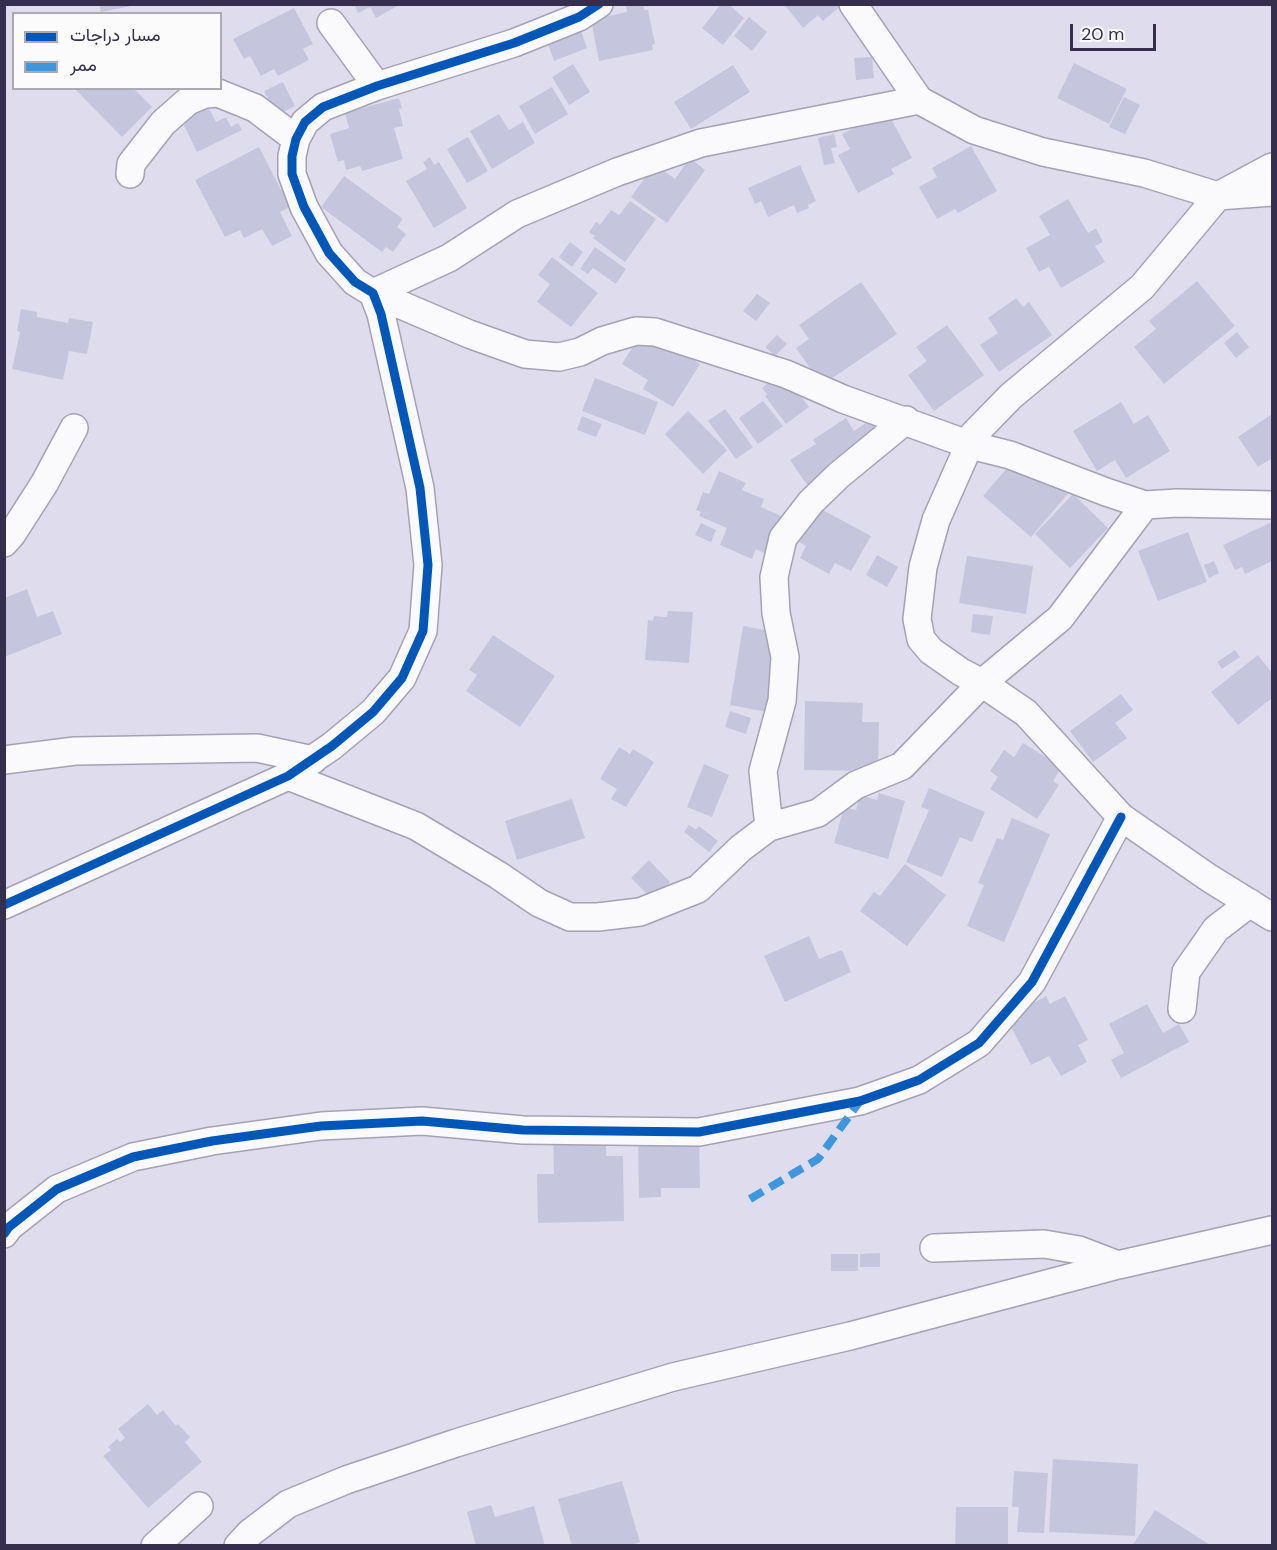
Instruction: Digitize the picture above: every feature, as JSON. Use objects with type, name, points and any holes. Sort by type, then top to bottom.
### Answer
[{"type":"street","points":[[599,4],[579,17],[514,43],[377,86],[323,107],[304,122],[292,156],[292,174],[304,207],[328,253],[355,282],[373,293],[469,334],[525,354],[560,357],[636,331],[655,332],[786,374],[843,399],[970,445],[1010,455],[1145,505],[1177,503],[1272,505]]},
{"type":"street","points":[[853,4],[919,100],[974,130],[1043,152],[1144,173],[1218,196],[1272,192]]},
{"type":"street","points":[[331,24],[377,86]]},
{"type":"street","points":[[130,174],[131,164],[163,123],[189,101],[205,94],[218,93],[255,108],[296,140]]},
{"type":"street","points":[[373,293],[449,258],[517,214],[617,172],[701,143],[919,100]]},
{"type":"street","points":[[1272,167],[1218,196],[1142,287],[1011,396],[974,434],[936,520],[923,567],[917,619],[921,639],[931,651],[1026,712],[1120,817],[1209,878],[1272,917]]},
{"type":"street","points":[[4,905],[288,776],[313,760],[373,712],[402,678],[423,631],[429,565],[420,488],[381,314],[373,293]]},
{"type":"street","points":[[769,828],[763,771],[782,701],[785,657],[776,613],[774,577],[783,538],[811,502],[839,475],[906,420]]},
{"type":"street","points":[[4,543],[44,484],[74,428]]},
{"type":"street","points":[[288,776],[416,826],[498,875],[539,903],[570,916],[640,912],[698,889],[741,848],[769,828],[818,813],[856,785],[902,766],[982,683],[1060,618],[1145,505]]},
{"type":"street","points":[[4,760],[75,751],[257,748],[313,760]]},
{"type":"street","points":[[4,1234],[9,1227],[57,1190],[133,1157],[212,1141],[321,1126],[422,1121],[523,1130],[699,1132],[860,1101],[920,1080],[979,1043],[1032,982],[1120,817]]},
{"type":"street","points":[[1182,1009],[1186,972],[1216,929],[1250,903]]},
{"type":"street","points":[[238,1545],[288,1504],[346,1480],[456,1443],[673,1377],[850,1336],[1118,1265],[1272,1230]]},
{"type":"street","points":[[934,1248],[1044,1244],[1079,1250],[1118,1265]]},
{"type":"street","points":[[155,1545],[199,1506]]},
{"type":"building","points":[[99,4],[131,4],[131,6],[101,12]]},
{"type":"building","points":[[354,4],[401,4],[376,18],[370,7],[358,13]]},
{"type":"building","points":[[643,4],[644,10],[648,10],[655,44],[652,45],[653,50],[599,61],[591,20],[627,12],[626,6]]},
{"type":"building","points":[[721,4],[728,4],[744,18],[723,45],[702,28]]},
{"type":"building","points":[[784,4],[843,4],[823,21],[818,15],[803,28]]},
{"type":"building","points":[[294,8],[313,44],[303,49],[309,60],[278,76],[274,69],[261,76],[250,56],[244,59],[233,39]]},
{"type":"building","points":[[749,17],[767,32],[752,51],[734,36]]},
{"type":"building","points":[[581,31],[587,48],[554,61],[548,44]]},
{"type":"building","points":[[872,57],[874,78],[856,80],[854,58]]},
{"type":"building","points":[[1074,63],[1127,89],[1109,124],[1057,98]]},
{"type":"building","points":[[573,64],[590,92],[569,105],[552,77]]},
{"type":"building","points":[[733,65],[750,92],[691,129],[674,102]]},
{"type":"building","points":[[283,82],[295,106],[277,115],[264,91]]},
{"type":"building","points":[[552,87],[568,114],[535,134],[519,106]]},
{"type":"building","points":[[76,90],[135,90],[152,107],[122,137]]},
{"type":"building","points":[[1124,97],[1140,105],[1125,134],[1109,127]]},
{"type":"building","points":[[399,98],[403,126],[394,128],[403,159],[362,171],[360,166],[346,170],[344,160],[338,162],[330,134],[349,128],[345,113]]},
{"type":"building","points":[[208,106],[216,122],[226,117],[231,127],[238,123],[242,130],[197,152],[181,119]]},
{"type":"building","points":[[887,111],[912,158],[891,169],[894,174],[858,193],[838,155],[850,149],[842,134]]},
{"type":"building","points":[[499,114],[509,130],[523,122],[535,143],[492,169],[470,131]]},
{"type":"building","points":[[834,134],[837,147],[831,148],[835,163],[824,165],[818,138]]},
{"type":"building","points":[[468,137],[488,171],[467,183],[447,149]]},
{"type":"building","points":[[971,146],[997,191],[958,213],[955,209],[937,219],[919,187],[937,177],[932,168]]},
{"type":"building","points":[[259,147],[281,190],[285,188],[294,205],[280,212],[292,236],[272,246],[262,229],[244,238],[240,230],[225,237],[195,180]]},
{"type":"building","points":[[430,157],[434,165],[439,162],[467,208],[434,228],[406,181],[427,169],[423,162]]},
{"type":"building","points":[[690,158],[705,170],[667,223],[631,197],[655,164],[675,179]]},
{"type":"building","points":[[800,165],[816,201],[808,205],[809,208],[797,213],[794,205],[768,217],[761,201],[755,204],[748,188]]},
{"type":"building","points":[[344,176],[403,219],[397,227],[406,234],[393,252],[386,247],[382,252],[321,207]]},
{"type":"building","points":[[1068,199],[1088,233],[1096,228],[1103,242],[1095,246],[1105,262],[1061,288],[1049,267],[1039,272],[1026,248],[1050,235],[1039,216]]},
{"type":"building","points":[[630,201],[656,219],[625,262],[593,238],[595,236],[589,232],[596,222],[600,225],[611,210],[619,215]]},
{"type":"building","points":[[570,242],[583,252],[572,267],[559,257]]},
{"type":"building","points":[[595,247],[626,269],[616,284],[593,268],[588,274],[580,269]]},
{"type":"building","points":[[552,257],[598,293],[571,327],[537,302],[550,284],[538,275]]},
{"type":"building","points":[[1197,281],[1235,326],[1164,384],[1134,347],[1156,329],[1149,321]]},
{"type":"building","points":[[861,282],[897,334],[822,385],[796,348],[809,339],[799,325]]},
{"type":"building","points":[[757,294],[770,303],[756,321],[743,311]]},
{"type":"building","points":[[1016,298],[1023,307],[1029,302],[1052,335],[999,372],[980,345],[998,333],[988,318]]},
{"type":"building","points":[[21,309],[37,312],[37,317],[68,323],[69,318],[93,322],[87,354],[69,351],[63,380],[12,369],[20,332],[17,331]]},
{"type":"building","points":[[947,325],[984,375],[934,411],[908,375],[927,361],[916,347]]},
{"type":"building","points":[[1237,332],[1249,347],[1236,358],[1224,343]]},
{"type":"building","points":[[641,334],[668,351],[671,347],[700,364],[673,407],[643,389],[648,380],[622,364]]},
{"type":"building","points":[[777,335],[787,344],[775,356],[765,347]]},
{"type":"building","points":[[595,378],[658,402],[645,435],[582,411]]},
{"type":"building","points":[[788,379],[809,407],[786,424],[765,396],[767,394],[762,388],[772,380],[777,387]]},
{"type":"building","points":[[763,401],[783,426],[758,444],[739,418]]},
{"type":"building","points":[[1121,402],[1134,424],[1148,415],[1170,451],[1126,478],[1115,460],[1097,471],[1073,431]]},
{"type":"building","points":[[725,409],[753,447],[736,459],[708,421]]},
{"type":"building","points":[[688,411],[727,450],[703,474],[665,434]]},
{"type":"building","points":[[1272,414],[1272,458],[1258,467],[1238,437]]},
{"type":"building","points":[[582,416],[602,424],[596,437],[577,430]]},
{"type":"building","points":[[846,418],[854,431],[870,420],[878,432],[809,488],[790,460],[816,444],[813,440]]},
{"type":"building","points":[[1013,461],[1072,489],[1031,537],[983,496]]},
{"type":"building","points":[[719,471],[746,483],[742,490],[764,499],[761,507],[781,516],[766,554],[756,549],[752,559],[720,545],[727,528],[699,516],[701,512],[696,510],[703,492],[709,494]]},
{"type":"building","points":[[1073,494],[1108,528],[1070,568],[1035,534]]},
{"type":"building","points":[[817,507],[871,536],[851,571],[835,563],[829,574],[800,558],[806,546],[798,541]]},
{"type":"building","points":[[1272,522],[1272,561],[1245,574],[1242,567],[1235,570],[1223,545]]},
{"type":"building","points":[[701,523],[716,530],[711,542],[695,535]]},
{"type":"building","points":[[1188,532],[1207,582],[1158,601],[1138,551]]},
{"type":"building","points":[[877,555],[898,567],[887,587],[866,575]]},
{"type":"building","points":[[967,556],[1033,566],[1026,614],[959,603]]},
{"type":"building","points":[[1214,561],[1219,573],[1209,578],[1204,565]]},
{"type":"building","points":[[27,589],[37,617],[53,611],[62,634],[4,657],[4,598]]},
{"type":"building","points":[[668,611],[693,612],[689,663],[645,660],[648,620],[653,621],[654,616],[667,617]]},
{"type":"building","points":[[973,614],[993,616],[990,635],[971,632]]},
{"type":"building","points":[[743,626],[777,632],[772,713],[730,705]]},
{"type":"building","points":[[493,635],[555,676],[520,727],[466,691],[477,675],[469,670]]},
{"type":"building","points":[[1235,650],[1240,657],[1222,669],[1217,662]]},
{"type":"building","points":[[1258,655],[1272,673],[1272,698],[1238,725],[1211,692]]},
{"type":"building","points":[[1121,694],[1133,710],[1115,723],[1127,738],[1093,762],[1070,731]]},
{"type":"building","points":[[805,701],[863,703],[862,722],[879,722],[878,771],[804,770]]},
{"type":"building","points":[[730,711],[751,718],[746,734],[725,727]]},
{"type":"building","points":[[1023,743],[1062,767],[1053,781],[1059,785],[1037,819],[990,789],[998,777],[990,771],[1004,750],[1014,757]]},
{"type":"building","points":[[619,747],[630,754],[633,749],[654,762],[626,807],[611,799],[617,789],[600,779]]},
{"type":"building","points":[[704,764],[729,775],[712,817],[687,807]]},
{"type":"building","points":[[929,788],[985,812],[972,842],[960,837],[942,877],[906,862],[929,810],[921,807]]},
{"type":"building","points":[[879,793],[905,801],[888,859],[834,843],[844,807],[856,810],[860,795],[877,800]]},
{"type":"building","points":[[572,799],[585,838],[517,860],[505,821]]},
{"type":"building","points":[[1012,818],[1050,834],[1004,942],[967,926],[984,885],[978,883],[997,838],[1003,840]]},
{"type":"building","points":[[689,825],[696,830],[699,826],[718,841],[709,852],[684,832]]},
{"type":"building","points":[[649,860],[670,882],[653,900],[631,878]]},
{"type":"building","points":[[905,864],[946,895],[907,946],[860,911],[874,892],[880,896]]},
{"type":"building","points":[[809,936],[819,959],[842,950],[851,972],[785,1002],[764,956]]},
{"type":"building","points":[[1046,996],[1050,1004],[1065,996],[1088,1040],[1078,1045],[1087,1062],[1061,1076],[1049,1056],[1031,1065],[1010,1025],[1021,1019],[1017,1012]]},
{"type":"building","points":[[1147,1004],[1163,1033],[1179,1024],[1189,1042],[1121,1078],[1111,1060],[1124,1053],[1109,1024]]},
{"type":"building","points":[[553,1135],[606,1137],[606,1156],[623,1156],[624,1221],[538,1223],[537,1174],[554,1174]]},
{"type":"building","points":[[699,1136],[700,1188],[661,1188],[661,1197],[639,1198],[638,1137]]},
{"type":"building","points":[[880,1253],[880,1267],[860,1267],[860,1254]]},
{"type":"building","points":[[831,1254],[858,1254],[858,1271],[831,1271]]},
{"type":"building","points":[[148,1404],[157,1415],[163,1410],[176,1426],[178,1424],[190,1437],[185,1442],[202,1462],[148,1508],[103,1456],[111,1450],[108,1447],[117,1439],[120,1442],[125,1438],[118,1429]]},
{"type":"building","points":[[1053,1459],[1138,1464],[1135,1536],[1049,1532]]},
{"type":"building","points":[[1014,1471],[1048,1473],[1044,1533],[1017,1532],[1019,1507],[1012,1507]]},
{"type":"building","points":[[622,1481],[640,1542],[627,1546],[572,1546],[558,1499]]},
{"type":"building","points":[[491,1505],[495,1517],[534,1506],[545,1546],[476,1546],[467,1512]]},
{"type":"building","points":[[956,1507],[1008,1507],[1008,1546],[955,1546]]},
{"type":"building","points":[[1155,1510],[1212,1546],[1132,1546]]},
{"type":"marked path","points":[[750,1199],[818,1159],[860,1101]]},
{"type":"cycle path","points":[[4,905],[288,776],[332,746],[373,712],[402,678],[423,631],[428,565],[420,488],[381,314],[373,293],[355,282],[329,253],[304,207],[292,174],[292,156],[296,139],[305,122],[323,107],[377,86],[514,43],[579,17],[599,4]]},
{"type":"cycle path","points":[[4,1234],[9,1227],[57,1189],[133,1157],[212,1141],[321,1126],[422,1121],[523,1130],[699,1132],[860,1101],[919,1080],[979,1043],[1032,982],[1121,817]]}]
